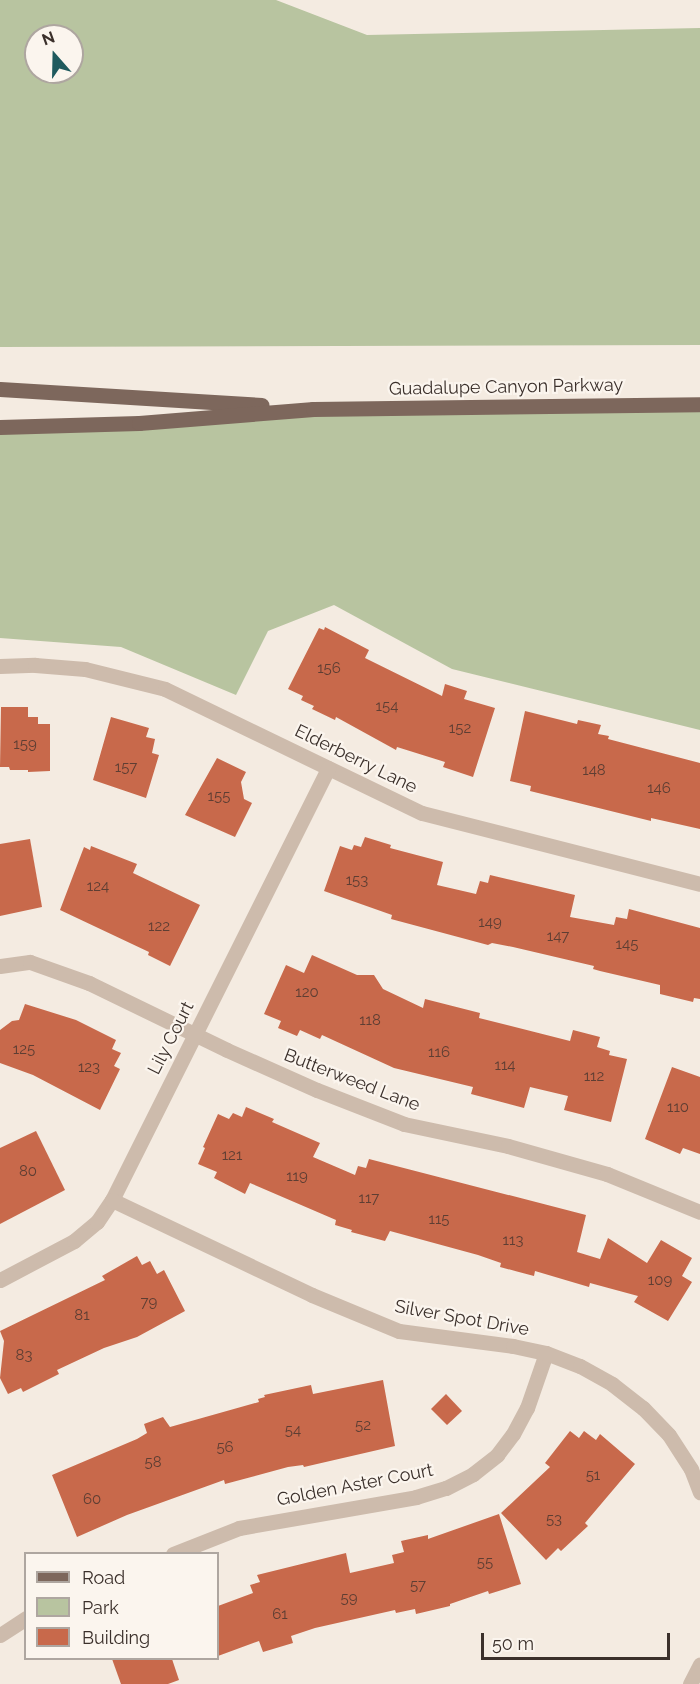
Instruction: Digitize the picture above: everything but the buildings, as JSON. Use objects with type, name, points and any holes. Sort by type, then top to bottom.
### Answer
[{"type":"main road","name":"Guadalupe Canyon Parkway","points":[[0,389],[313,409]]},
{"type":"main road","name":"Guadalupe Canyon Parkway","points":[[0,427],[139,423],[313,409],[700,404]]},
{"type":"street","name":"Elderberry Lane","points":[[0,666],[35,665],[85,669],[156,687],[206,707],[422,813],[700,884]]},
{"type":"street","name":"Lily Court","points":[[0,1280],[74,1241],[97,1222],[112,1200],[328,768]]},
{"type":"street","name":"Butterweed Lane","points":[[0,966],[30,962],[90,983],[317,1090],[404,1124],[508,1146],[607,1174],[700,1212]]},
{"type":"street","name":"Silver Spot Drive","points":[[112,1200],[312,1295],[399,1331],[513,1346],[546,1353],[580,1366],[612,1384],[643,1408],[669,1435],[691,1469],[700,1492]]},
{"type":"street","name":"Golden Aster Court","points":[[178,1552],[239,1528],[416,1497],[446,1488],[473,1474],[497,1455],[513,1434],[527,1408],[546,1353]]},
{"type":"street","points":[[0,1635],[24,1619]]},
{"type":"street","points":[[690,1684],[700,1664]]},
{"type":"green space","points":[[0,0],[276,0],[367,35],[700,28],[700,345],[0,347]]},
{"type":"green space","points":[[700,404],[700,730],[452,669],[334,605],[268,631],[236,695],[121,647],[0,638],[0,427],[313,409]]}]
